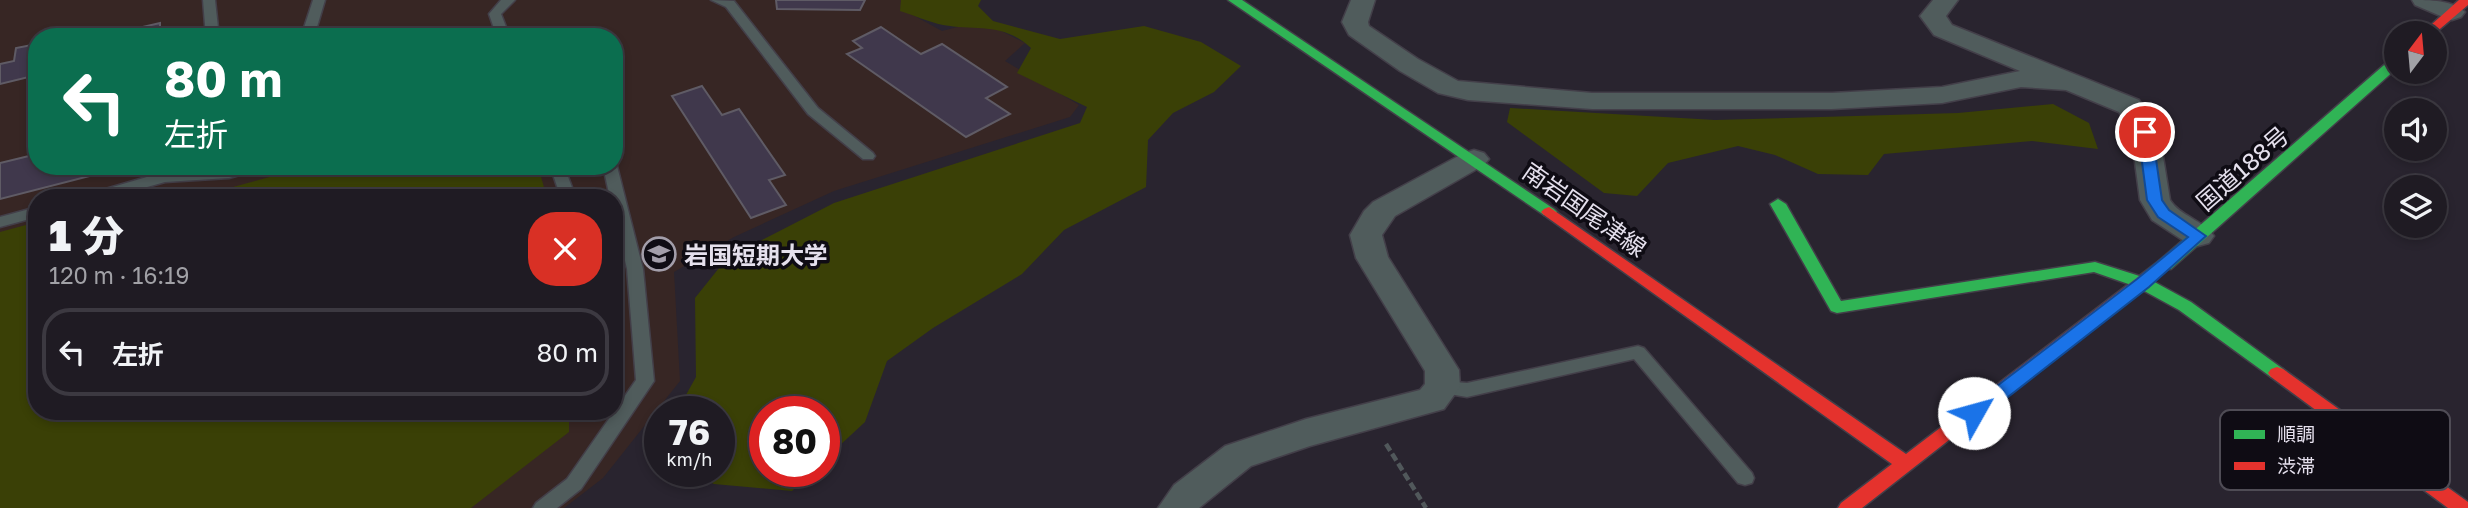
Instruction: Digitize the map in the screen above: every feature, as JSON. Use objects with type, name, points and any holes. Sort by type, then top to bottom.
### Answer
[{"type":"main road","name":"南岩国尾津線","points":[[1234,0],[1474,159],[1905,463]]},
{"type":"main road","points":[[2442,21],[2459,6]]},
{"type":"main road","name":"国道188号","points":[[1848,508],[2143,283],[2384,73]]},
{"type":"main road","points":[[1778,204],[1837,307],[2095,267],[2143,283],[2185,306],[2328,410]]},
{"type":"main road","points":[[2437,490],[2462,508]]},
{"type":"street","points":[[1363,0],[1355,22],[1358,30],[1438,81],[1468,92],[1592,101],[1791,102],[1942,95],[2021,79],[2072,82]]},
{"type":"street","points":[[1946,0],[1933,16],[1943,30],[2129,106],[2145,132],[2155,200],[2163,213],[2198,236]]},
{"type":"street","points":[[2424,0],[2459,6]]},
{"type":"street","points":[[1177,508],[1187,496],[1238,456],[1306,433],[1432,400],[1443,387],[1442,370],[1372,258],[1366,235],[1375,218],[1384,209],[1474,159]]},
{"type":"lane","points":[[209,0],[212,28]]},
{"type":"lane","points":[[310,28],[319,0]]},
{"type":"lane","points":[[500,28],[495,14],[500,6],[509,0]]},
{"type":"lane","points":[[718,0],[730,4],[813,111],[868,156]]},
{"type":"lane","points":[[122,189],[180,175]]},
{"type":"lane","points":[[0,222],[28,214]]},
{"type":"lane","points":[[623,252],[635,269],[645,381],[623,413]]},
{"type":"lane","points":[[1443,387],[1467,390],[1638,352],[1745,478]]},
{"type":"lane","points":[[543,508],[574,484],[618,420]]},
{"type":"path","points":[[1369,417],[1426,508]]},
{"type":"shaded area","points":[[0,0],[912,0],[911,14],[942,31],[981,21],[1025,43],[1005,61],[1079,105],[1070,117],[834,191],[734,237],[674,272],[680,381],[668,396],[644,396],[644,426],[603,478],[564,508],[0,508]]},
{"type":"green space","points":[[901,0],[981,0],[978,6],[993,21],[1060,39],[1144,26],[1201,42],[1241,66],[1214,92],[1173,113],[1148,140],[1146,187],[1064,230],[1022,274],[933,328],[887,361],[865,422],[840,445],[840,396],[749,396],[749,487],[796,487],[792,491],[735,486],[735,396],[685,396],[696,377],[695,298],[727,258],[834,203],[1080,123],[1087,107],[1017,73],[1031,48],[1010,34],[989,29],[943,25],[900,11]]},
{"type":"green space","points":[[2053,104],[2089,123],[2098,149],[2032,141],[1884,154],[1868,175],[1818,174],[1775,155],[1738,146],[1668,163],[1637,196],[1604,193],[1507,122],[1510,108],[1715,120],[1958,113]]},
{"type":"green space","points":[[277,175],[541,175],[544,189],[226,189]]},
{"type":"green space","points":[[28,224],[28,420],[569,420],[569,432],[471,508],[0,508],[0,232]]},
{"type":"building","points":[[776,0],[865,0],[860,10],[777,9]]},
{"type":"building","points":[[160,23],[160,28],[138,28]]},
{"type":"building","points":[[881,27],[921,54],[942,44],[1007,87],[986,98],[1010,114],[966,137],[847,54],[862,48],[853,41]]},
{"type":"building","points":[[28,46],[28,77],[0,84],[0,64],[14,61],[16,48]]},
{"type":"building","points":[[702,86],[722,115],[739,109],[785,175],[769,180],[786,205],[751,218],[672,96]]},
{"type":"building","points":[[28,156],[28,175],[94,175],[39,189],[28,189],[28,192],[0,199],[0,163]]},
{"type":"traffic: fast","points":[[1234,0],[1549,212]]},
{"type":"traffic: fast","points":[[2165,265],[2384,73]]},
{"type":"traffic: fast","points":[[1778,204],[1837,307],[2095,267],[2143,283],[2185,306],[2277,373]]},
{"type":"traffic: jam","points":[[2442,21],[2466,0]]},
{"type":"traffic: jam","points":[[1549,212],[1905,463]]},
{"type":"traffic: jam","points":[[1848,508],[2165,265]]},
{"type":"traffic: jam","points":[[2277,373],[2328,410]]},
{"type":"traffic: jam","points":[[2437,490],[2462,508]]},
{"type":"place","name":"岩国短期大学","points":[[659,254]]},
{"type":"route","points":[[1974,413],[2143,283],[2198,236],[2163,213],[2155,200],[2145,132]]}]
